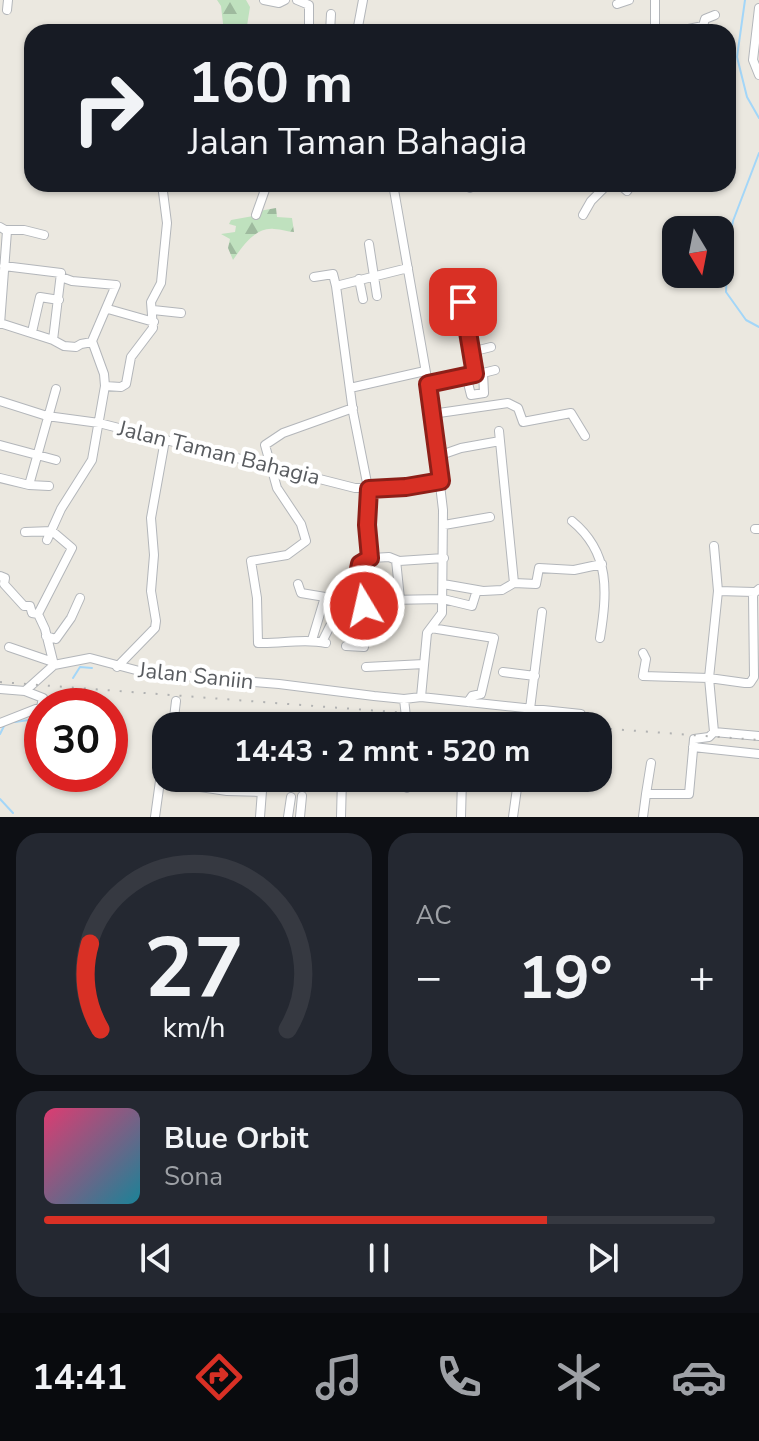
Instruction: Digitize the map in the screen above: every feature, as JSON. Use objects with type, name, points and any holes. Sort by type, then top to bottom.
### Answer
[{"type":"street","points":[[264,0],[279,3],[285,0]]},
{"type":"street","points":[[297,0],[309,5],[309,24]]},
{"type":"street","points":[[358,24],[363,0]]},
{"type":"street","points":[[617,4],[629,0]]},
{"type":"street","points":[[654,1],[655,24]]},
{"type":"street","points":[[759,8],[756,60],[759,75]]},
{"type":"street","points":[[330,24],[331,14]]},
{"type":"street","points":[[703,24],[704,19],[715,15]]},
{"type":"street","points":[[105,386],[121,387],[126,384],[131,357],[151,332],[154,322],[152,300],[161,283],[167,223],[163,192]]},
{"type":"street","points":[[256,215],[264,192]]},
{"type":"street","points":[[394,192],[428,384],[444,525],[441,615],[427,633],[421,697]]},
{"type":"street","points":[[583,215],[600,192]]},
{"type":"street","points":[[44,235],[3,228],[0,323],[72,348],[92,342]]},
{"type":"street","points":[[369,244],[377,296]]},
{"type":"street","points":[[4,266],[59,272],[59,300],[53,340]]},
{"type":"street","points":[[336,286],[408,268]]},
{"type":"street","points":[[314,277],[333,274],[336,286],[353,408],[369,489],[367,525],[370,558]]},
{"type":"street","points":[[47,540],[61,509],[92,460],[105,386],[104,374],[92,342],[116,285],[61,277]]},
{"type":"street","points":[[359,279],[363,299]]},
{"type":"street","points":[[474,374],[464,299],[480,295]]},
{"type":"street","points":[[32,332],[40,297],[59,300]]},
{"type":"street","points":[[108,309],[154,322]]},
{"type":"street","points":[[153,310],[181,313]]},
{"type":"street","points":[[467,322],[487,319]]},
{"type":"street","points":[[471,352],[491,347]]},
{"type":"street","points":[[428,384],[495,370]]},
{"type":"street","points":[[350,388],[425,371]]},
{"type":"street","points":[[29,485],[56,389]]},
{"type":"street","name":"Jalan Taman Bahagia","points":[[0,401],[47,416],[99,423],[355,488],[397,488],[441,481]]},
{"type":"street","points":[[432,414],[508,403],[518,408],[523,422],[571,413],[585,436]]},
{"type":"street","points":[[330,626],[324,643],[312,640],[258,643],[257,598],[251,560],[287,555],[303,545],[306,538],[295,514],[277,488],[266,444],[290,430],[353,408]]},
{"type":"street","points":[[499,431],[514,583]]},
{"type":"street","points":[[117,667],[155,628],[151,591],[154,555],[151,518],[165,440]]},
{"type":"street","points":[[438,456],[500,441]]},
{"type":"street","points":[[0,445],[56,460]]},
{"type":"street","points":[[0,478],[49,486]]},
{"type":"street","points":[[444,525],[490,517]]},
{"type":"street","points":[[572,521],[586,533],[602,564],[605,584],[600,638]]},
{"type":"street","points":[[25,532],[52,531],[72,548],[38,614],[54,663]]},
{"type":"street","points":[[714,546],[718,591],[709,678],[714,732]]},
{"type":"street","points":[[364,606],[364,576],[359,572],[359,565],[370,558],[444,558]]},
{"type":"street","points":[[396,560],[400,599]]},
{"type":"street","points":[[443,584],[477,590],[502,590],[514,583],[536,584],[539,568],[574,570],[602,564]]},
{"type":"street","points":[[0,576],[5,578],[4,584],[14,597],[24,606],[30,606],[32,613],[38,614]]},
{"type":"street","points":[[298,584],[301,593],[325,597],[312,640]]},
{"type":"street","points":[[346,646],[364,647],[366,634],[378,634],[382,627],[392,626],[392,612],[387,611],[387,601],[443,599],[473,606],[477,590]]},
{"type":"street","points":[[643,653],[646,659],[643,676],[687,676],[750,683],[755,672],[756,591],[718,591]]},
{"type":"street","points":[[46,636],[56,639],[80,598]]},
{"type":"street","points":[[530,709],[542,612]]},
{"type":"street","points":[[431,628],[494,638],[481,693],[471,696],[468,702]]},
{"type":"street","points":[[9,647],[54,663]]},
{"type":"street","name":"Jalan Saniin","points":[[54,663],[90,658],[147,673],[561,712]]},
{"type":"street","points":[[28,688],[54,663]]},
{"type":"street","points":[[366,667],[424,664]]},
{"type":"street","points":[[503,672],[535,676]]},
{"type":"street","points":[[0,689],[24,691]]},
{"type":"street","points":[[404,699],[405,712]]},
{"type":"street","points":[[175,712],[176,701]]},
{"type":"street","points":[[1,722],[24,713]]},
{"type":"street","points":[[714,732],[759,736]]},
{"type":"street","points":[[646,794],[689,794],[695,738],[709,737],[714,732]]},
{"type":"street","points":[[693,747],[759,754]]},
{"type":"street","points":[[643,817],[651,763]]},
{"type":"street","points":[[155,817],[158,792]]},
{"type":"street","points":[[260,817],[261,792]]},
{"type":"street","points":[[341,817],[342,792]]},
{"type":"street","points":[[461,817],[462,792]]},
{"type":"street","points":[[513,817],[516,792]]},
{"type":"street","points":[[300,817],[302,796]]},
{"type":"street","points":[[288,817],[291,797]]},
{"type":"green space","points":[[217,0],[246,0],[250,7],[247,24],[223,24],[221,6]]},
{"type":"green space","points":[[276,208],[277,217],[292,218],[294,232],[261,231],[250,238],[233,260],[228,248],[230,239],[221,234],[235,232],[236,226],[229,224],[231,220]]},
{"type":"waterway","points":[[745,0],[737,57],[747,97],[759,118]]},
{"type":"waterway","points":[[759,153],[733,221],[728,247],[726,292],[746,320],[759,327]]},
{"type":"waterway","points":[[73,678],[80,667],[92,668]]},
{"type":"waterway","points":[[15,722],[24,721]]},
{"type":"waterway","points":[[0,734],[5,724]]},
{"type":"waterway","points":[[0,799],[13,813]]},
{"type":"railway","points":[[0,682],[393,712]]},
{"type":"railway","points":[[612,729],[759,740]]},
{"type":"route","points":[[364,606],[364,576],[359,569],[360,564],[370,558],[367,525],[369,489],[441,481],[428,384],[475,374],[463,302]]}]
